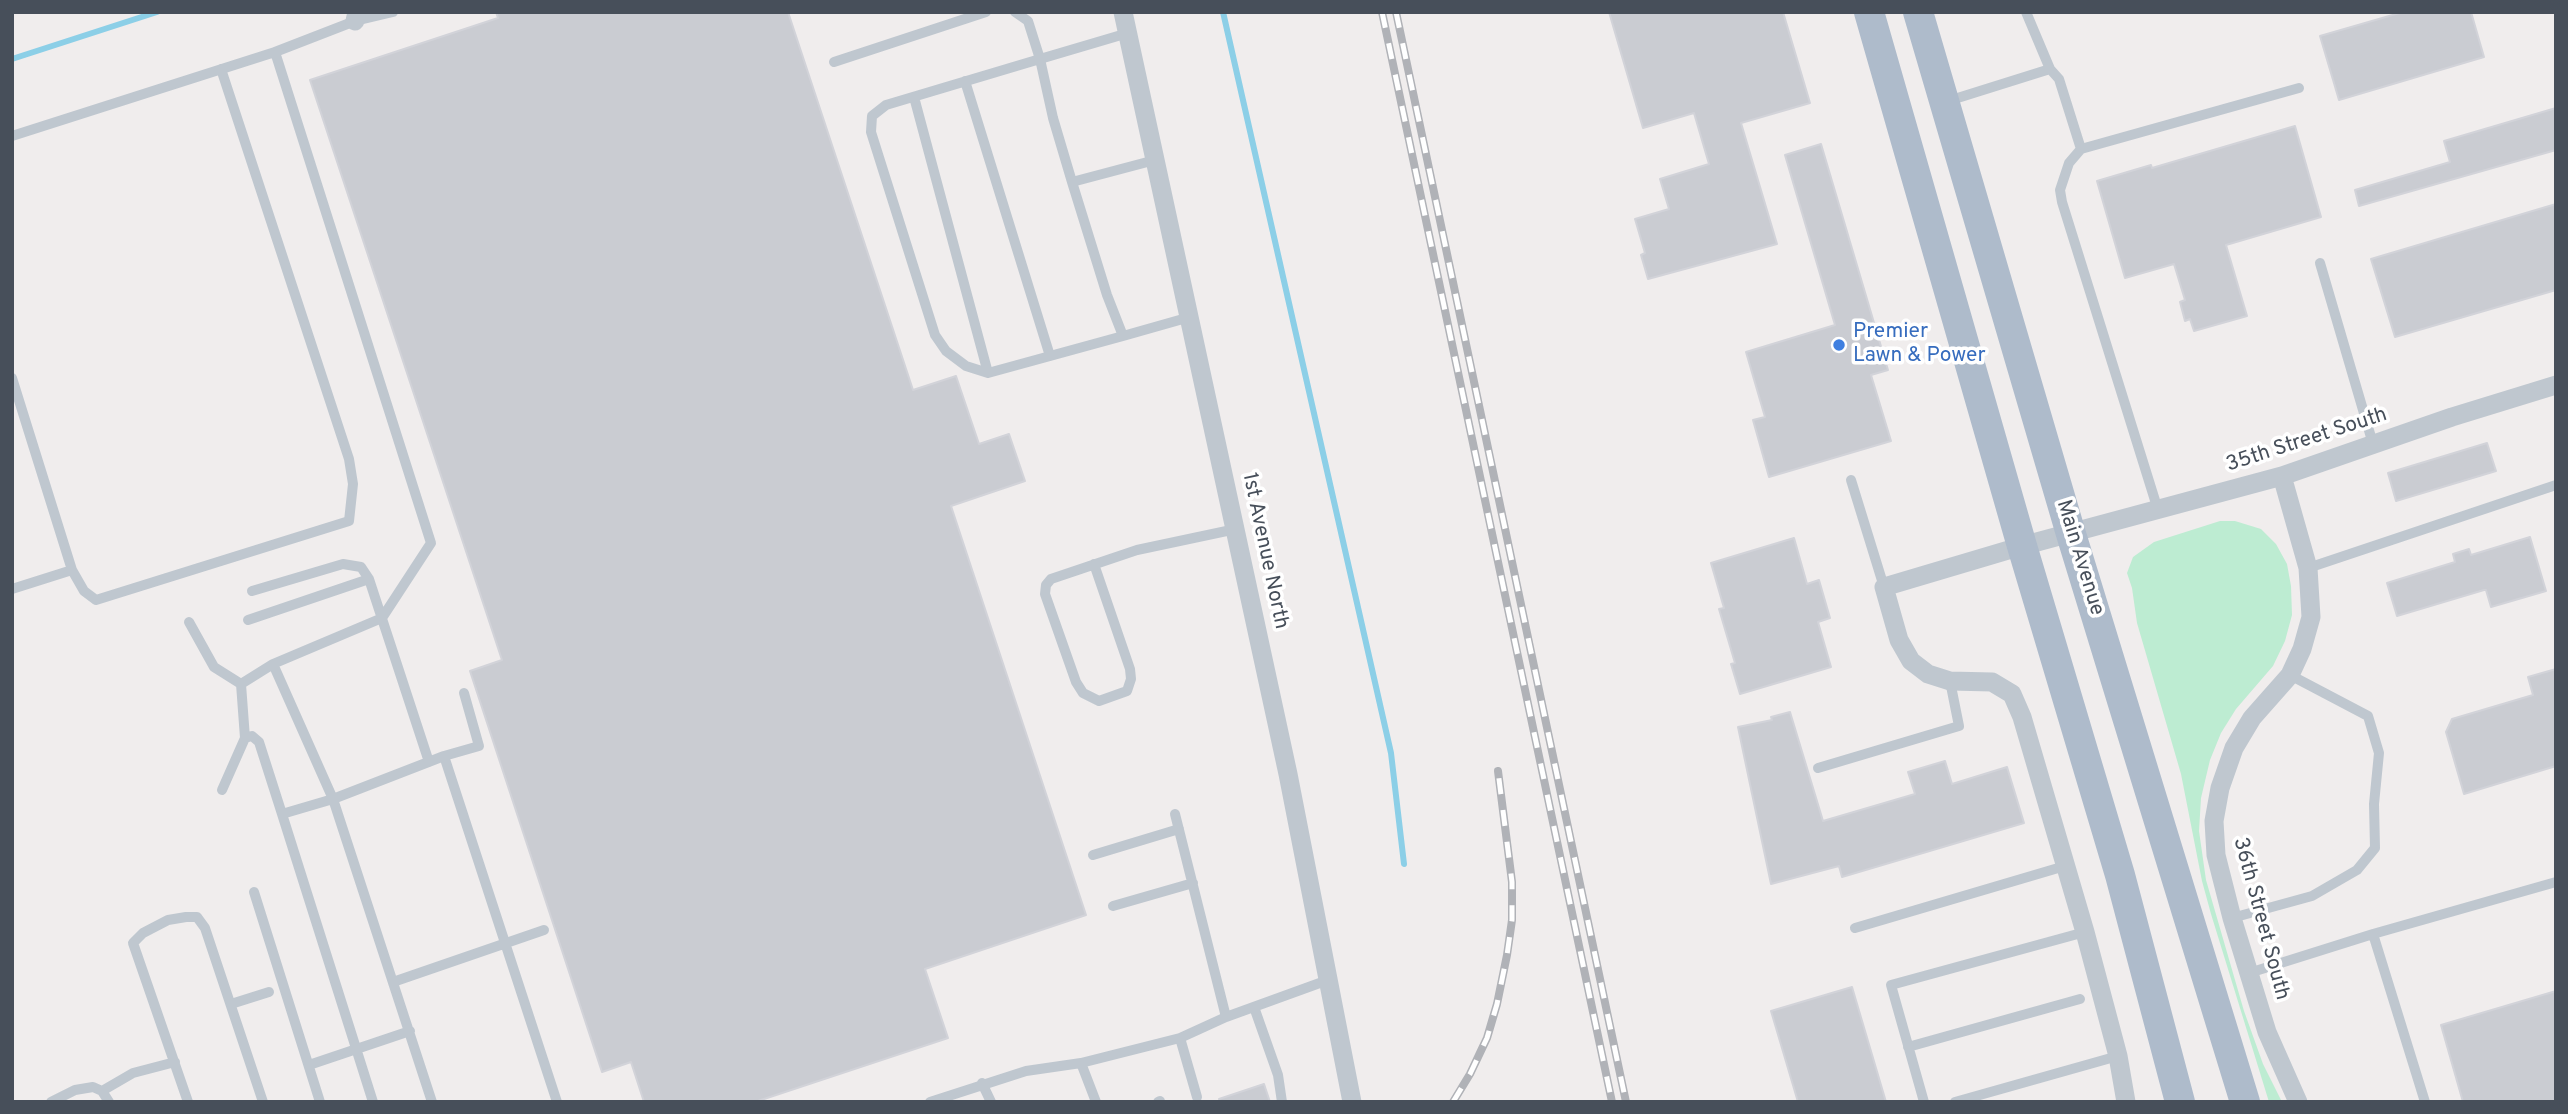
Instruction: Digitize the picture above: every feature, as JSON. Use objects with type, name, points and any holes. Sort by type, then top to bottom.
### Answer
[{"type":"main road","points":[[1869,12],[2022,546],[2120,875],[2179,1102]]},
{"type":"main road","name":"Main Avenue","points":[[1918,12],[2071,534],[2245,1102]]},
{"type":"street","name":"1st Avenue North","points":[[1124,12],[1288,774],[1352,1102]]},
{"type":"street","name":"35th Street South","points":[[1884,587],[2022,546],[2282,476],[2556,385]]},
{"type":"street","name":"36th Street South","points":[[2282,476],[2308,568],[2311,617],[2302,649],[2290,675],[2246,728],[2234,748],[2220,788],[2214,821],[2216,855],[2232,918],[2267,1032],[2298,1102]]},
{"type":"street","points":[[1884,587],[1899,640],[1911,661],[1928,674],[1950,681],[1992,682],[2012,694],[2022,717],[2085,932],[2118,1056],[2126,1102]]},
{"type":"lane","points":[[12,135],[275,52],[356,17],[393,12]]},
{"type":"lane","points":[[834,62],[986,12]]},
{"type":"lane","points":[[1015,12],[1028,21],[1072,182],[1107,295],[1123,336]]},
{"type":"lane","points":[[2026,12],[2050,69],[2059,79],[2081,149]]},
{"type":"lane","points":[[1128,33],[886,105],[872,116],[871,132],[936,335],[946,351],[966,366],[988,373],[1190,317]]},
{"type":"lane","points":[[241,684],[273,664],[382,618],[431,543],[275,52]]},
{"type":"lane","points":[[12,378],[72,570],[84,591],[96,600],[349,521],[353,484],[349,459],[221,69]]},
{"type":"lane","points":[[1944,102],[2050,69]]},
{"type":"lane","points":[[965,81],[1050,356]]},
{"type":"lane","points":[[2158,510],[2062,202],[2060,190],[2069,163],[2081,149],[2299,88]]},
{"type":"lane","points":[[914,97],[988,373]]},
{"type":"lane","points":[[1072,182],[1156,160]]},
{"type":"lane","points":[[2320,263],[2373,444]]},
{"type":"lane","points":[[1851,480],[1884,587]]},
{"type":"lane","points":[[2308,568],[2556,485]]},
{"type":"lane","points":[[1094,564],[1130,669],[1131,679],[1127,691],[1099,701],[1083,693],[1076,682],[1045,594],[1046,585],[1051,579],[1094,564],[1137,550],[1236,529]]},
{"type":"lane","points":[[252,591],[343,564],[361,567],[369,579],[429,762]]},
{"type":"lane","points":[[12,589],[72,570]]},
{"type":"lane","points":[[248,620],[369,579]]},
{"type":"lane","points":[[189,622],[214,667],[241,684]]},
{"type":"lane","points":[[273,664],[334,799],[432,1102]]},
{"type":"lane","points":[[2232,918],[2312,896],[2357,870],[2375,848],[2374,804],[2379,753],[2368,716],[2290,675]]},
{"type":"lane","points":[[1818,768],[1959,726],[1950,681]]},
{"type":"lane","points":[[222,790],[245,738],[241,684]]},
{"type":"lane","points":[[282,814],[334,799],[429,762],[479,746],[464,693]]},
{"type":"lane","points":[[245,738],[252,736],[259,742],[373,1102]]},
{"type":"lane","points":[[444,757],[557,1102]]},
{"type":"lane","points":[[1175,814],[1227,1017]]},
{"type":"lane","points":[[1093,855],[1179,829]]},
{"type":"lane","points":[[1855,928],[2065,866]]},
{"type":"lane","points":[[2249,973],[2373,934],[2556,882]]},
{"type":"lane","points":[[1113,906],[1193,883]]},
{"type":"lane","points":[[254,892],[320,1102]]},
{"type":"lane","points":[[188,1102],[134,943],[143,933],[168,920],[197,918],[205,928],[263,1102]]},
{"type":"lane","points":[[393,982],[544,930]]},
{"type":"lane","points":[[1924,1102],[1891,985],[2085,932]]},
{"type":"lane","points":[[2373,934],[2425,1102]]},
{"type":"lane","points":[[930,1102],[982,1083],[1026,1071],[1081,1063],[1180,1038],[1227,1017],[1328,980]]},
{"type":"lane","points":[[231,1004],[269,992]]},
{"type":"lane","points":[[1908,1047],[2080,999]]},
{"type":"lane","points":[[1254,1007],[1278,1074],[1282,1102]]},
{"type":"lane","points":[[309,1065],[410,1031]]},
{"type":"lane","points":[[1180,1038],[1198,1097]]},
{"type":"lane","points":[[1955,1102],[2118,1056]]},
{"type":"lane","points":[[102,1091],[132,1073],[174,1062]]},
{"type":"lane","points":[[1081,1063],[1096,1102]]},
{"type":"lane","points":[[982,1083],[990,1102]]},
{"type":"lane","points":[[51,1102],[75,1090],[93,1087],[102,1091],[109,1102]]},
{"type":"green space","points":[[2220,521],[2235,521],[2261,529],[2276,544],[2287,564],[2291,586],[2292,615],[2285,641],[2273,666],[2236,709],[2221,733],[2210,760],[2201,798],[2199,831],[2206,880],[2244,1011],[2263,1064],[2282,1102],[2269,1102],[2211,914],[2181,774],[2137,623],[2127,573],[2133,557],[2154,542]]},
{"type":"building","points":[[496,12],[788,12],[913,390],[956,376],[979,444],[1009,434],[1025,481],[951,506],[1086,915],[925,969],[948,1038],[755,1102],[644,1102],[631,1062],[602,1072],[470,671],[502,660],[310,80],[498,18]]},
{"type":"building","points":[[1609,12],[1783,12],[1810,103],[1741,123],[1777,244],[1648,279],[1641,255],[1645,253],[1635,219],[1669,209],[1660,179],[1709,164],[1694,113],[1643,128]]},
{"type":"building","points":[[2403,12],[2471,12],[2484,57],[2339,100],[2320,36]]},
{"type":"building","points":[[2556,108],[2556,150],[2359,206],[2355,190],[2450,162],[2444,141]]},
{"type":"building","points":[[2295,126],[2321,217],[2226,245],[2247,316],[2194,331],[2190,319],[2185,321],[2180,302],[2185,300],[2174,264],[2125,278],[2097,181],[2151,165],[2152,168]]},
{"type":"building","points":[[1821,144],[1888,370],[1871,375],[1891,441],[1769,477],[1753,420],[1765,417],[1746,352],[1835,325],[1785,155]]},
{"type":"building","points":[[2556,204],[2556,290],[2395,337],[2371,259]]},
{"type":"building","points":[[2487,443],[2496,471],[2396,501],[2388,473]]},
{"type":"building","points":[[2530,537],[2546,591],[2491,607],[2484,590],[2397,616],[2387,583],[2455,562],[2453,554],[2469,549],[2471,555]]},
{"type":"building","points":[[1794,538],[1807,584],[1819,580],[1830,618],[1818,622],[1831,667],[1740,694],[1731,664],[1735,663],[1719,609],[1724,608],[1711,563]]},
{"type":"building","points":[[2556,669],[2556,766],[2464,794],[2446,732],[2452,719],[2533,695],[2528,677]]},
{"type":"building","points":[[1790,712],[1823,821],[1915,794],[1908,772],[1945,761],[1952,784],[2007,767],[2024,823],[1842,877],[1839,866],[1771,884],[1738,727],[1772,720],[1771,717]]},
{"type":"building","points":[[1852,987],[1886,1102],[1798,1102],[1771,1011]]},
{"type":"building","points":[[2556,991],[2556,1102],[2463,1102],[2441,1025]]},
{"type":"building","points":[[1264,1084],[1270,1102],[1220,1102],[1219,1099]]},
{"type":"waterway","points":[[12,59],[157,12]]},
{"type":"waterway","points":[[1223,12],[1391,753],[1404,864]]},
{"type":"railway","points":[[1382,12],[1612,1102]]},
{"type":"railway","points":[[1396,12],[1626,1102]]},
{"type":"railway","points":[[1453,1102],[1487,1038],[1497,1004],[1512,920],[1512,882],[1498,771]]},
{"type":"place","name":"Premier Lawn & Power","points":[[1839,345]]}]
